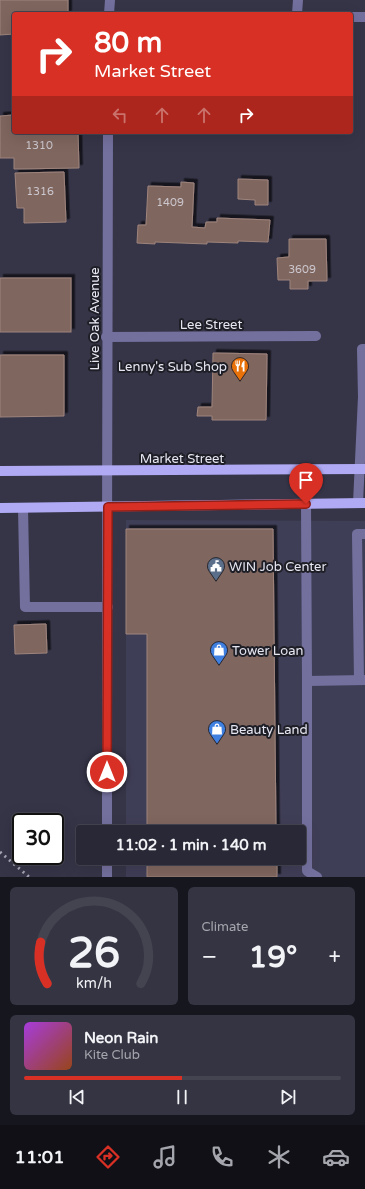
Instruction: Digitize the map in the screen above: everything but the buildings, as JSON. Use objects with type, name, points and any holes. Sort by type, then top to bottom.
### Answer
[{"type":"main road","name":"Market Street","points":[[0,471],[362,469]]},
{"type":"main road","points":[[0,508],[362,503]]},
{"type":"street","points":[[109,12],[110,0]]},
{"type":"street","points":[[297,12],[298,0]]},
{"type":"street","points":[[353,17],[365,17]]},
{"type":"street","name":"Live Oak Avenue","points":[[107,825],[108,471],[106,337],[108,134]]},
{"type":"street","name":"Lee Street","points":[[106,337],[316,336]]},
{"type":"street","points":[[362,503],[364,397],[362,349],[365,349]]},
{"type":"street","points":[[306,504],[307,871],[317,877]]},
{"type":"street","points":[[23,508],[25,608],[108,608]]},
{"type":"street","points":[[307,681],[362,680],[357,534],[365,534]]},
{"type":"street","points":[[107,865],[107,877]]},
{"type":"shaded area","points":[[126,520],[365,521],[365,877],[126,877],[126,865],[306,865],[306,825],[126,825]]},
{"type":"railway","points":[[0,852],[29,877]]},
{"type":"place","name":"Lenny's Sub Shop","points":[[240,381]]},
{"type":"place","name":"WIN Job Center","points":[[216,581]]},
{"type":"place","name":"Tower Loan","points":[[219,665]]},
{"type":"place","name":"Beauty Land","points":[[217,744]]},
{"type":"route","points":[[107,772],[108,507],[306,504]]}]
